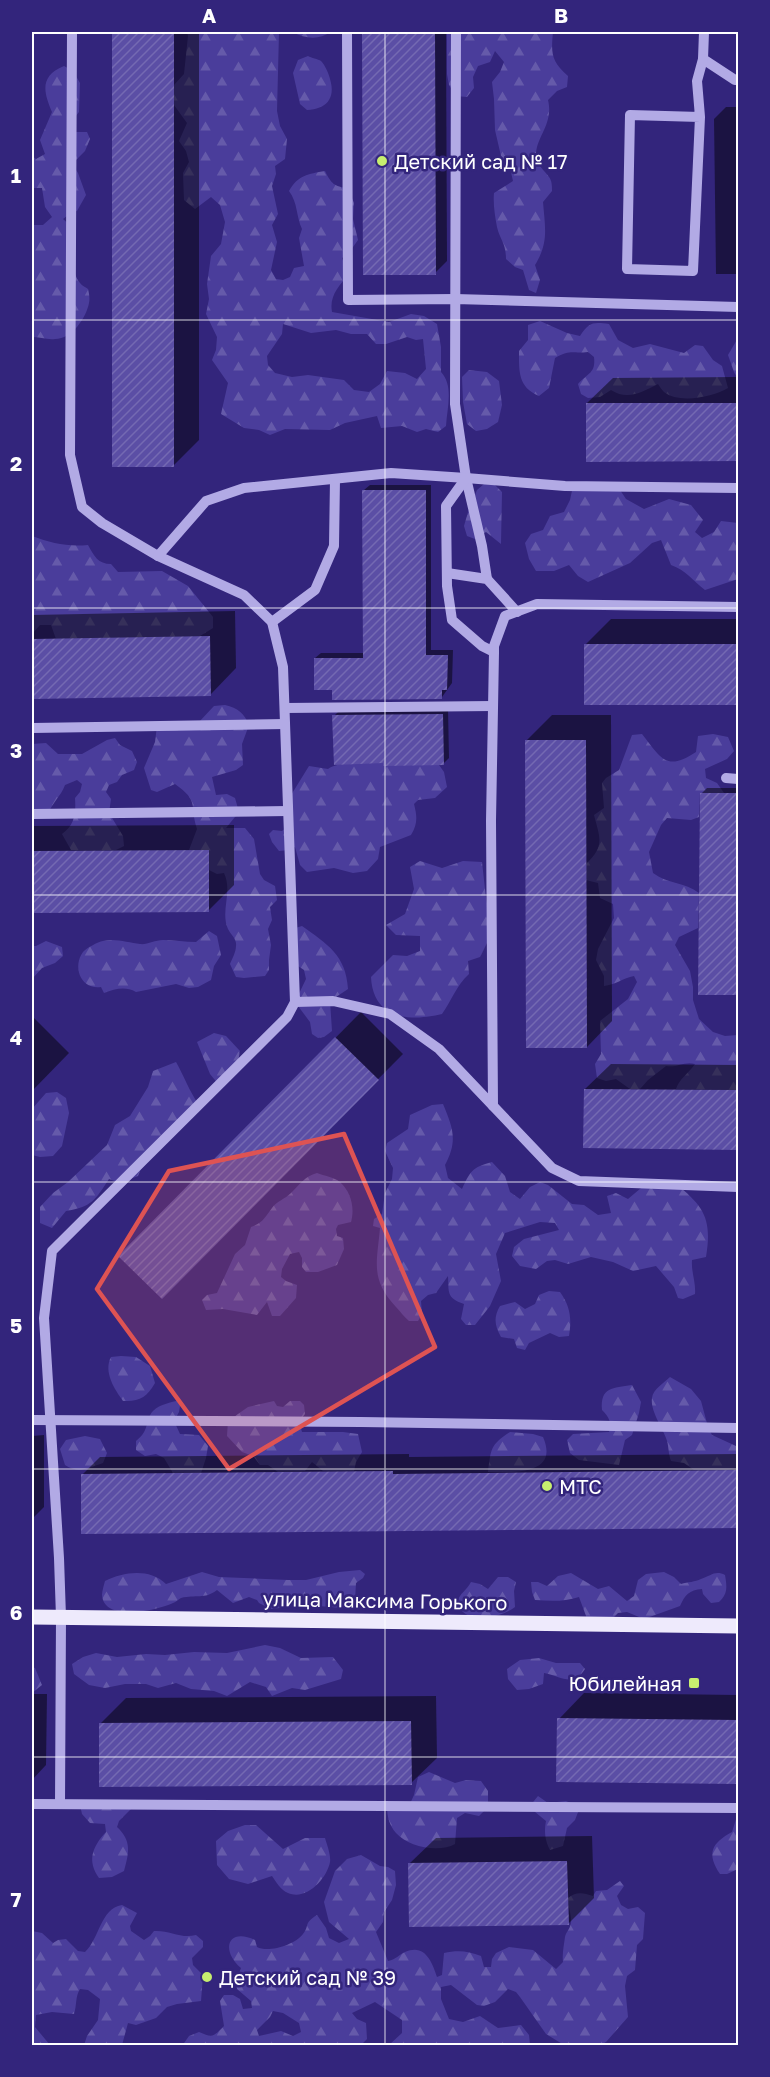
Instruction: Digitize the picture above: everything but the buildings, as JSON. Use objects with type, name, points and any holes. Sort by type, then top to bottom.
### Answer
[{"type":"main road","name":"улица Максима Горького","points":[[32,1617],[738,1626]]},
{"type":"lane","points":[[60,1804],[61,1617],[44,1318],[52,1251],[287,1017],[295,1002],[283,667],[272,622],[244,595],[158,556],[102,524],[82,507],[70,455],[72,32]]},
{"type":"lane","points":[[347,32],[348,300],[455,299],[738,307]]},
{"type":"lane","points":[[456,32],[455,404],[466,478],[482,546],[487,579],[517,612]]},
{"type":"lane","points":[[700,117],[630,115],[627,269],[693,271],[700,117],[697,81],[703,58],[704,32]]},
{"type":"lane","points":[[703,58],[738,80]]},
{"type":"lane","points":[[158,556],[206,501],[244,488],[391,473],[565,486],[738,488]]},
{"type":"lane","points":[[466,478],[446,506],[447,573],[452,620],[482,646],[494,652]]},
{"type":"lane","points":[[272,622],[315,590],[334,546],[335,479]]},
{"type":"lane","points":[[447,573],[487,579]]},
{"type":"lane","points":[[493,1106],[491,813],[494,646],[505,616],[537,604],[738,606]]},
{"type":"lane","points":[[285,708],[493,706]]},
{"type":"lane","points":[[32,728],[285,724]]},
{"type":"lane","points":[[726,778],[738,778]]},
{"type":"lane","points":[[32,814],[288,811]]},
{"type":"lane","points":[[295,1002],[333,1001],[390,1014],[439,1049],[552,1168],[579,1180],[738,1187]]},
{"type":"lane","points":[[32,1420],[738,1428]]},
{"type":"lane","points":[[32,1804],[738,1808]]},
{"type":"highlighted area","points":[[344,1134],[435,1347],[229,1469],[97,1289],[169,1171]]},
{"type":"green space","points":[[187,32],[279,32],[277,111],[280,126],[287,139],[285,159],[275,166],[276,174],[272,186],[278,214],[272,225],[277,242],[271,270],[276,279],[283,280],[290,277],[294,268],[304,266],[299,238],[302,229],[294,200],[289,191],[304,176],[325,171],[334,184],[348,188],[354,203],[353,219],[358,240],[348,254],[342,258],[348,275],[333,296],[332,312],[389,322],[411,314],[424,316],[437,324],[441,347],[441,372],[449,390],[446,426],[438,432],[426,429],[417,432],[402,426],[381,428],[377,416],[345,423],[330,430],[285,429],[270,435],[259,430],[244,428],[221,414],[228,383],[212,360],[217,337],[206,314],[211,256],[221,244],[225,222],[220,205],[211,197],[195,209],[184,200],[183,173],[189,162],[186,151],[179,141],[187,123],[174,105],[174,85],[184,74]],"holes":[[[283,324],[311,333],[336,330],[351,334],[367,334],[376,344],[386,344],[407,337],[416,340],[423,339],[426,369],[417,379],[405,373],[387,371],[380,384],[369,392],[354,390],[344,380],[308,375],[292,377],[275,373],[268,365],[267,356],[282,334]]]},
{"type":"green space","points":[[293,32],[330,32],[312,38]]},
{"type":"green space","points":[[447,32],[553,32],[553,56],[558,66],[568,76],[567,87],[557,91],[548,100],[549,117],[536,150],[537,160],[550,179],[552,191],[543,202],[545,235],[535,265],[540,280],[536,293],[529,290],[523,270],[515,267],[506,259],[495,214],[494,193],[513,181],[510,168],[501,156],[495,130],[492,82],[504,62],[495,51],[490,62],[478,66],[473,77],[474,88],[467,97],[456,96],[449,85],[447,74]]},
{"type":"green space","points":[[308,56],[321,61],[324,65],[332,92],[328,102],[324,105],[307,110],[300,104],[293,73],[298,60]]},
{"type":"green space","points":[[64,66],[73,71],[80,83],[79,112],[67,127],[72,132],[87,132],[90,139],[85,151],[72,164],[86,195],[77,211],[63,219],[72,227],[72,256],[75,272],[80,283],[88,289],[89,299],[85,315],[72,332],[61,338],[49,339],[32,337],[32,225],[43,225],[52,217],[45,207],[42,188],[32,188],[32,156],[36,159],[45,154],[40,140],[52,112],[46,91],[47,79]]},
{"type":"green space","points":[[540,321],[580,336],[592,324],[609,324],[618,340],[633,348],[650,344],[684,353],[695,345],[703,346],[713,360],[722,366],[728,388],[696,398],[678,398],[664,392],[658,384],[635,394],[623,395],[611,390],[600,397],[588,398],[581,394],[578,384],[592,370],[594,357],[588,352],[572,352],[555,358],[549,388],[539,396],[523,383],[519,351],[528,340],[528,325]]},
{"type":"green space","points":[[738,338],[738,379],[728,355]]},
{"type":"green space","points":[[469,370],[487,372],[499,381],[502,405],[498,422],[487,429],[476,431],[467,424],[462,377]]},
{"type":"green space","points":[[484,484],[495,485],[502,492],[501,544],[486,532],[475,539],[467,536],[464,526],[477,490]]},
{"type":"green space","points":[[573,486],[618,487],[626,499],[644,509],[669,499],[691,505],[703,520],[695,532],[702,538],[714,532],[721,521],[738,523],[738,579],[705,590],[685,573],[671,565],[661,540],[652,543],[630,563],[588,582],[578,576],[569,565],[554,571],[536,571],[529,559],[525,543],[531,534],[543,530],[550,516],[564,512]]},
{"type":"green space","points":[[32,536],[59,544],[88,545],[97,559],[111,564],[118,572],[162,571],[188,586],[213,617],[213,628],[200,636],[56,639],[51,625],[40,625],[32,634]]},
{"type":"green space","points":[[225,705],[240,712],[249,725],[242,744],[243,765],[236,770],[212,777],[216,795],[227,794],[235,798],[239,812],[226,828],[245,828],[254,839],[260,874],[264,880],[275,886],[277,900],[270,907],[272,920],[268,929],[271,945],[269,970],[265,976],[236,977],[230,964],[236,944],[226,922],[227,887],[224,873],[217,874],[209,870],[209,850],[189,850],[197,829],[188,795],[175,784],[157,792],[151,790],[144,768],[155,742],[157,726],[199,722],[214,706]]},
{"type":"green space","points":[[642,734],[665,760],[678,761],[686,758],[696,752],[698,736],[713,734],[728,737],[734,751],[727,759],[705,769],[706,778],[717,783],[724,793],[700,793],[699,817],[691,820],[667,818],[661,825],[649,852],[653,873],[699,893],[698,928],[679,937],[675,945],[690,971],[693,1000],[699,1019],[713,1032],[725,1036],[738,1035],[738,1090],[676,1089],[679,1082],[695,1064],[691,1063],[666,1066],[640,1089],[630,1089],[616,1079],[606,1081],[597,1078],[595,1064],[601,1054],[600,1021],[628,999],[637,982],[634,976],[604,986],[604,976],[596,960],[598,949],[614,918],[613,904],[600,898],[598,883],[586,880],[586,864],[598,847],[599,836],[594,815],[604,808],[602,783],[619,770],[632,735]]},
{"type":"green space","points":[[115,738],[120,745],[132,751],[137,762],[134,770],[122,775],[117,782],[109,785],[106,792],[111,799],[109,813],[123,836],[124,846],[116,850],[71,850],[62,834],[72,823],[75,814],[75,798],[82,784],[77,780],[65,785],[48,814],[37,814],[32,808],[32,744],[46,743],[58,754],[82,754]]},
{"type":"green space","points":[[375,758],[439,765],[444,772],[447,787],[435,798],[418,800],[414,804],[416,820],[411,835],[380,847],[378,859],[367,871],[353,873],[334,868],[307,872],[300,865],[295,847],[279,851],[269,834],[273,830],[282,831],[288,826],[288,800],[309,766],[328,769],[339,765],[364,763]]},
{"type":"green space","points":[[420,861],[442,868],[463,861],[482,862],[492,933],[480,957],[468,961],[469,974],[457,988],[442,1014],[417,1018],[395,1014],[378,1002],[373,991],[371,977],[393,955],[407,956],[420,951],[420,936],[396,935],[386,925],[405,914],[414,889],[410,867]]},
{"type":"green space","points":[[302,926],[334,952],[346,977],[348,989],[330,1001],[332,1031],[324,1037],[318,1038],[312,1034],[310,1022],[295,1002],[306,979],[304,970],[298,966],[292,929]]},
{"type":"green space","points":[[209,931],[217,936],[221,955],[214,966],[211,980],[198,987],[189,988],[176,984],[136,992],[116,989],[104,993],[101,987],[88,985],[80,976],[78,964],[83,952],[101,942],[112,940],[143,944],[163,940],[196,942]]},
{"type":"green space","points":[[46,941],[62,947],[63,956],[55,963],[42,968],[32,979],[32,946]]},
{"type":"green space","points":[[214,1033],[226,1036],[240,1051],[237,1067],[219,1085],[210,1074],[197,1042]]},
{"type":"green space","points":[[176,1062],[199,1105],[146,1157],[138,1176],[120,1183],[109,1179],[92,1201],[82,1207],[66,1211],[52,1228],[40,1223],[40,1207],[107,1145],[115,1125],[130,1116],[148,1087],[153,1071]]},
{"type":"green space","points":[[57,1092],[66,1098],[69,1113],[62,1146],[53,1156],[32,1155],[32,1109],[46,1093]]},
{"type":"green space","points":[[443,1104],[453,1134],[452,1149],[445,1165],[448,1178],[462,1189],[472,1171],[492,1162],[505,1176],[510,1192],[520,1199],[530,1187],[540,1182],[548,1185],[572,1204],[584,1205],[598,1215],[611,1213],[607,1196],[616,1193],[628,1199],[647,1183],[676,1184],[700,1207],[707,1224],[706,1257],[692,1260],[695,1294],[683,1299],[678,1298],[674,1287],[656,1266],[633,1271],[613,1262],[591,1257],[568,1264],[555,1260],[547,1261],[536,1269],[520,1266],[512,1256],[514,1247],[524,1239],[559,1230],[555,1223],[540,1222],[505,1233],[496,1254],[501,1281],[490,1306],[475,1325],[466,1325],[461,1319],[464,1304],[451,1297],[448,1276],[436,1293],[428,1295],[421,1301],[422,1314],[418,1321],[409,1321],[382,1288],[377,1270],[380,1228],[373,1226],[374,1219],[382,1214],[385,1193],[392,1179],[393,1168],[385,1151],[387,1143],[408,1129],[410,1115],[432,1105]]},
{"type":"green space","points":[[317,1173],[340,1182],[347,1190],[351,1200],[353,1211],[351,1222],[338,1225],[336,1229],[337,1236],[343,1238],[344,1249],[337,1265],[318,1272],[306,1272],[302,1267],[299,1252],[290,1254],[282,1269],[281,1277],[297,1285],[296,1298],[280,1316],[272,1316],[267,1302],[257,1315],[223,1309],[206,1310],[202,1300],[207,1295],[217,1293],[235,1254],[245,1245],[251,1227],[261,1222],[274,1206],[306,1179]]},
{"type":"green space","points":[[549,1291],[560,1292],[566,1302],[570,1318],[569,1336],[559,1337],[550,1333],[529,1343],[525,1350],[517,1348],[514,1339],[501,1337],[496,1322],[496,1314],[500,1306],[515,1302],[525,1309],[535,1304],[539,1295]]},
{"type":"green space","points":[[111,1357],[136,1357],[150,1366],[155,1383],[146,1395],[134,1401],[123,1401],[109,1375]]},
{"type":"green space","points":[[670,1377],[691,1389],[701,1401],[712,1435],[736,1446],[738,1467],[728,1470],[694,1470],[684,1463],[671,1461],[667,1441],[654,1413],[652,1403],[654,1392]]},
{"type":"green space","points":[[632,1385],[641,1402],[632,1435],[625,1440],[619,1465],[579,1460],[570,1453],[567,1440],[573,1434],[609,1432],[609,1420],[602,1410],[603,1397],[609,1390]]},
{"type":"green space","points":[[181,1400],[179,1412],[174,1421],[180,1434],[199,1435],[208,1446],[201,1473],[173,1473],[164,1458],[156,1454],[145,1456],[136,1450],[136,1441],[144,1433],[153,1411],[163,1405]]},
{"type":"green space","points":[[274,1401],[277,1406],[283,1407],[290,1401],[300,1401],[304,1405],[305,1414],[299,1422],[302,1432],[358,1434],[362,1452],[354,1471],[323,1471],[312,1462],[305,1471],[278,1472],[268,1465],[260,1465],[253,1456],[242,1452],[227,1436],[228,1421],[248,1407]]},
{"type":"green space","points":[[510,1432],[543,1437],[546,1450],[545,1459],[530,1469],[488,1472],[495,1444]]},
{"type":"green space","points":[[85,1436],[100,1439],[107,1453],[103,1463],[79,1470],[70,1468],[65,1465],[60,1449],[66,1440]]},
{"type":"green space","points":[[360,1570],[365,1574],[356,1583],[355,1600],[342,1608],[307,1605],[271,1609],[249,1597],[233,1603],[217,1590],[204,1596],[181,1598],[156,1609],[121,1612],[105,1604],[102,1595],[105,1581],[120,1575],[136,1573],[152,1576],[166,1584],[202,1572],[219,1577],[306,1580],[339,1572]]},
{"type":"green space","points":[[664,1572],[681,1584],[716,1573],[725,1575],[725,1593],[719,1602],[711,1603],[703,1594],[702,1589],[688,1594],[680,1606],[644,1619],[627,1612],[618,1613],[607,1624],[589,1624],[579,1597],[552,1601],[535,1600],[532,1592],[531,1582],[547,1586],[558,1576],[571,1573],[598,1589],[609,1586],[627,1601],[634,1596],[638,1580],[646,1574]]},
{"type":"green space","points":[[498,1577],[508,1577],[516,1582],[515,1607],[496,1616],[481,1618],[462,1611],[457,1602],[471,1582],[488,1589]]},
{"type":"green space","points":[[265,1645],[280,1648],[301,1658],[333,1657],[343,1670],[341,1679],[305,1690],[292,1688],[272,1696],[266,1687],[250,1682],[227,1696],[214,1691],[191,1689],[176,1683],[158,1688],[146,1684],[125,1684],[105,1688],[89,1685],[74,1674],[72,1664],[96,1653],[117,1657],[194,1652],[227,1653]]},
{"type":"green space","points":[[539,1658],[556,1663],[580,1663],[585,1669],[576,1678],[571,1679],[544,1673],[543,1684],[517,1690],[508,1679],[507,1669],[520,1660]]},
{"type":"green space","points":[[32,1667],[35,1668],[42,1685],[32,1693]]},
{"type":"green space","points":[[429,1772],[455,1783],[466,1780],[481,1781],[488,1791],[488,1807],[479,1816],[465,1813],[457,1818],[455,1844],[448,1847],[424,1847],[408,1842],[396,1833],[387,1813],[387,1806],[409,1806],[418,1777]]},
{"type":"green space","points":[[538,1796],[548,1803],[566,1801],[580,1807],[575,1820],[567,1828],[563,1846],[550,1850],[545,1836],[546,1821],[529,1807]]},
{"type":"green space","points":[[80,1805],[135,1805],[119,1821],[117,1827],[125,1837],[128,1848],[124,1871],[112,1877],[99,1878],[95,1872],[92,1860],[94,1849],[106,1832],[105,1824],[90,1823],[82,1814]]},
{"type":"green space","points":[[738,1813],[738,1869],[727,1874],[720,1874],[713,1860],[713,1849],[720,1840],[732,1832]]},
{"type":"green space","points":[[245,1825],[256,1825],[283,1849],[305,1838],[325,1838],[330,1862],[325,1875],[309,1891],[295,1895],[283,1890],[272,1876],[248,1884],[229,1879],[217,1865],[216,1841],[228,1831]]},
{"type":"green space","points":[[361,1855],[380,1866],[395,1871],[396,1885],[392,1900],[376,1932],[388,1961],[405,1952],[418,1950],[427,1955],[437,1977],[442,1975],[444,1953],[458,1951],[476,1954],[481,1956],[484,1967],[491,1967],[496,1953],[509,1947],[533,1950],[556,1969],[563,1962],[565,1937],[571,1923],[568,1898],[580,1893],[593,1896],[596,1891],[607,1890],[620,1881],[624,1886],[617,1896],[621,1905],[628,1909],[638,1907],[645,1913],[643,1939],[637,1945],[635,1970],[627,1976],[625,1986],[628,2017],[606,2042],[600,2045],[564,2045],[546,2034],[516,1992],[508,1989],[495,2002],[484,2006],[477,2005],[451,1985],[441,1987],[441,1999],[449,2019],[463,2022],[480,2016],[498,2028],[521,2025],[529,2035],[530,2045],[389,2045],[402,2033],[402,2020],[375,2002],[352,2013],[357,2019],[366,2023],[367,2039],[361,2045],[182,2046],[189,2036],[199,2032],[213,2035],[224,2026],[220,2001],[224,1995],[233,1995],[240,1999],[243,2009],[252,2008],[251,2001],[237,1989],[236,1981],[241,1968],[234,1961],[229,1948],[233,1938],[238,1936],[255,1940],[257,1947],[262,1949],[281,1947],[299,1938],[308,1923],[317,1915],[326,1928],[329,1938],[339,1943],[349,1939],[329,1922],[324,1902],[335,1871],[347,1859]],"holes":[[[273,2011],[283,2013],[299,2023],[301,2032],[293,2036],[281,2031],[259,2036],[257,2030]]]},
{"type":"green space","points":[[122,1905],[137,1913],[130,1926],[131,1931],[144,1940],[154,1931],[159,1931],[185,1936],[196,1935],[203,1941],[203,1947],[192,1958],[193,1965],[203,1975],[201,2001],[167,2007],[156,2018],[136,2025],[128,2023],[122,2045],[84,2045],[98,2020],[100,1999],[88,1990],[80,1989],[74,2014],[52,2012],[36,2015],[35,2027],[50,2045],[32,2045],[32,1931],[42,1933],[53,1943],[66,1939],[78,1951],[85,1952],[109,1912]]},
{"type":"place","name":"Детский сад № 17","points":[[382,161]]},
{"type":"place","name":"МТС","points":[[547,1486]]},
{"type":"place","name":"Юбилейная","points":[[694,1683]]},
{"type":"place","name":"Детский сад № 39","points":[[207,1977]]}]
